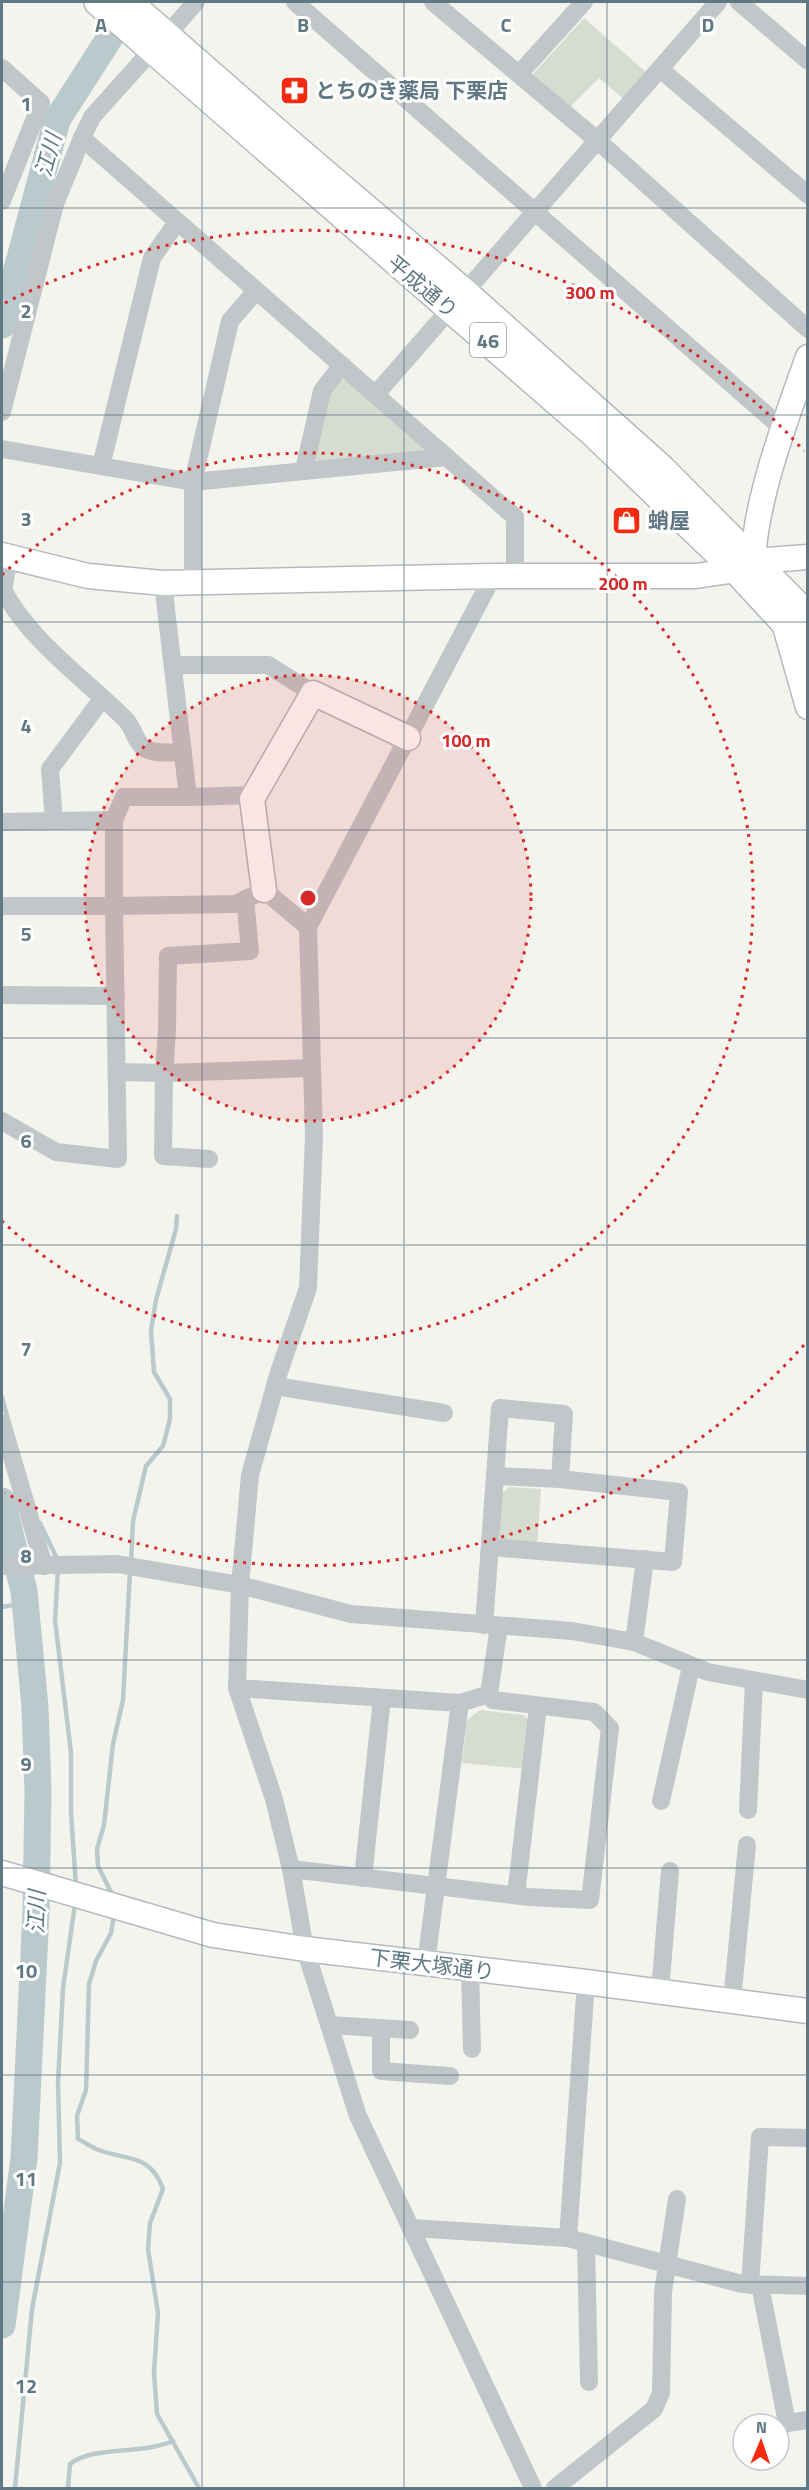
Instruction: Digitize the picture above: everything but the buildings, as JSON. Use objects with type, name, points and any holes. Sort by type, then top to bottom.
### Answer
[{"type":"main road","name":"平成通り","points":[[132,20],[457,300],[591,430],[744,566],[796,619],[807,648]]},
{"type":"street","points":[[2,412],[55,204],[132,20],[196,2]]},
{"type":"street","points":[[295,2],[783,429]]},
{"type":"street","points":[[433,2],[598,141],[807,329]]},
{"type":"street","points":[[376,394],[718,2]]},
{"type":"street","points":[[739,2],[807,61]]},
{"type":"street","points":[[519,74],[578,3]]},
{"type":"street","points":[[2,68],[41,103],[2,201]]},
{"type":"street","points":[[660,69],[807,195]]},
{"type":"street","points":[[82,138],[515,517],[504,577],[408,738],[308,927],[314,1136],[309,1288],[275,1386],[250,1475],[240,1585],[237,1688],[274,1799],[291,1869],[305,1950],[358,2116],[533,2488]]},
{"type":"street","points":[[100,466],[152,258],[177,222]]},
{"type":"street","points":[[193,583],[193,482],[230,321],[256,291]]},
{"type":"street","points":[[744,566],[783,429],[807,357]]},
{"type":"street","points":[[304,470],[322,391],[342,365]]},
{"type":"street","points":[[2,449],[193,482],[447,457]]},
{"type":"street","points":[[183,752],[152,752],[141,746],[128,722],[14,611],[2,594],[5,556],[88,576],[163,583],[193,583],[696,576],[807,556]]},
{"type":"street","points":[[163,583],[188,797]]},
{"type":"street","name":"46","points":[[796,619],[807,706]]},
{"type":"street","points":[[173,665],[268,665],[313,693],[408,738]]},
{"type":"street","points":[[209,1159],[163,1156],[168,956],[250,951],[255,894],[252,799],[313,693]]},
{"type":"street","points":[[54,821],[50,769],[102,699]]},
{"type":"street","points":[[2,1121],[56,1152],[118,1158],[114,820],[124,798],[255,795]]},
{"type":"street","points":[[2,822],[114,820]]},
{"type":"street","points":[[255,894],[308,927]]},
{"type":"street","points":[[2,906],[236,904],[255,894]]},
{"type":"street","points":[[2,995],[116,996]]},
{"type":"street","points":[[117,1072],[164,1073],[312,1068]]},
{"type":"street","points":[[275,1386],[444,1413]]},
{"type":"street","points":[[291,1869],[516,1895],[590,1900],[610,1728],[594,1712],[493,1700],[489,1694],[492,1625],[490,1547],[500,1408],[564,1414],[560,1479]]},
{"type":"street","points":[[2,1423],[42,1566]]},
{"type":"street","points":[[490,1547],[673,1562],[679,1492],[560,1479],[495,1476]]},
{"type":"street","points":[[634,1641],[645,1559]]},
{"type":"street","points":[[2,1566],[117,1564],[240,1585],[351,1614],[572,1631],[634,1641],[691,1667],[807,1690]]},
{"type":"street","points":[[661,1801],[691,1667]]},
{"type":"street","points":[[748,1810],[754,1681]]},
{"type":"street","points":[[237,1688],[460,1703],[489,1694]]},
{"type":"street","points":[[363,1878],[382,1698]]},
{"type":"street","points":[[426,1963],[460,1703]]},
{"type":"street","points":[[516,1895],[538,1706]]},
{"type":"street","points":[[732,2001],[747,1845]]},
{"type":"street","points":[[660,1991],[670,1870]]},
{"type":"street","name":"下栗大塚通り","points":[[7,1875],[213,1935],[305,1950],[586,1982],[807,2011]]},
{"type":"street","points":[[470,1968],[472,2049]]},
{"type":"street","points":[[586,1982],[577,2240],[589,2382]]},
{"type":"street","points":[[329,2025],[410,2030]]},
{"type":"street","points":[[381,2029],[381,2071],[450,2076]]},
{"type":"street","points":[[807,2138],[760,2137],[755,2285],[788,2423],[807,2420]]},
{"type":"street","points":[[555,2488],[654,2409],[661,2393],[663,2292],[677,2199]]},
{"type":"street","points":[[412,2228],[577,2240],[668,2265],[755,2285],[807,2286]]},
{"type":"shaded area","points":[[584,18],[647,73],[625,100],[599,78],[566,111],[534,84],[534,73]]},
{"type":"shaded area","points":[[340,380],[351,381],[426,445],[421,455],[322,465],[312,456],[328,399]]},
{"type":"shaded area","points":[[509,1487],[541,1489],[537,1546],[504,1544],[499,1536],[501,1494]]},
{"type":"shaded area","points":[[480,1710],[524,1715],[531,1724],[526,1769],[462,1763],[467,1720]]},
{"type":"waterway","name":"江川","points":[[2,325],[57,120],[132,3]]},
{"type":"waterway","points":[[131,1563],[133,1521],[146,1466],[163,1446],[170,1419],[170,1399],[154,1372],[151,1331],[156,1300],[176,1229],[177,1216]]},
{"type":"waterway","points":[[2,1397],[8,1420]]},
{"type":"waterway","name":"江川","points":[[2,1501],[24,1591],[35,1707],[38,1791],[36,1912],[24,2158],[2,2325]]},
{"type":"waterway","points":[[40,1523],[58,1561]]},
{"type":"waterway","points":[[58,1569],[55,1620],[71,1753],[71,1813],[76,1886]]},
{"type":"waterway","points":[[114,1898],[98,1866],[97,1849],[104,1825],[113,1744],[123,1700],[130,1571]]},
{"type":"waterway","points":[[2,1607],[25,1603]]},
{"type":"waterway","points":[[15,2488],[32,2309],[60,2163],[58,2082],[63,1988],[75,1904]]},
{"type":"waterway","points":[[114,1915],[111,1933],[96,1961],[89,1984],[86,2090],[77,2116],[78,2139],[96,2149],[144,2163],[158,2177],[163,2189],[150,2223],[148,2249],[158,2313],[154,2373],[157,2414],[199,2488]]},
{"type":"waterway","points":[[68,2488],[70,2464],[80,2458],[105,2452],[147,2448],[173,2441]]},
{"type":"place","name":"とちのき薬局 下栗店","points":[[294,90]]},
{"type":"place","name":"蛸屋","points":[[627,520]]}]
